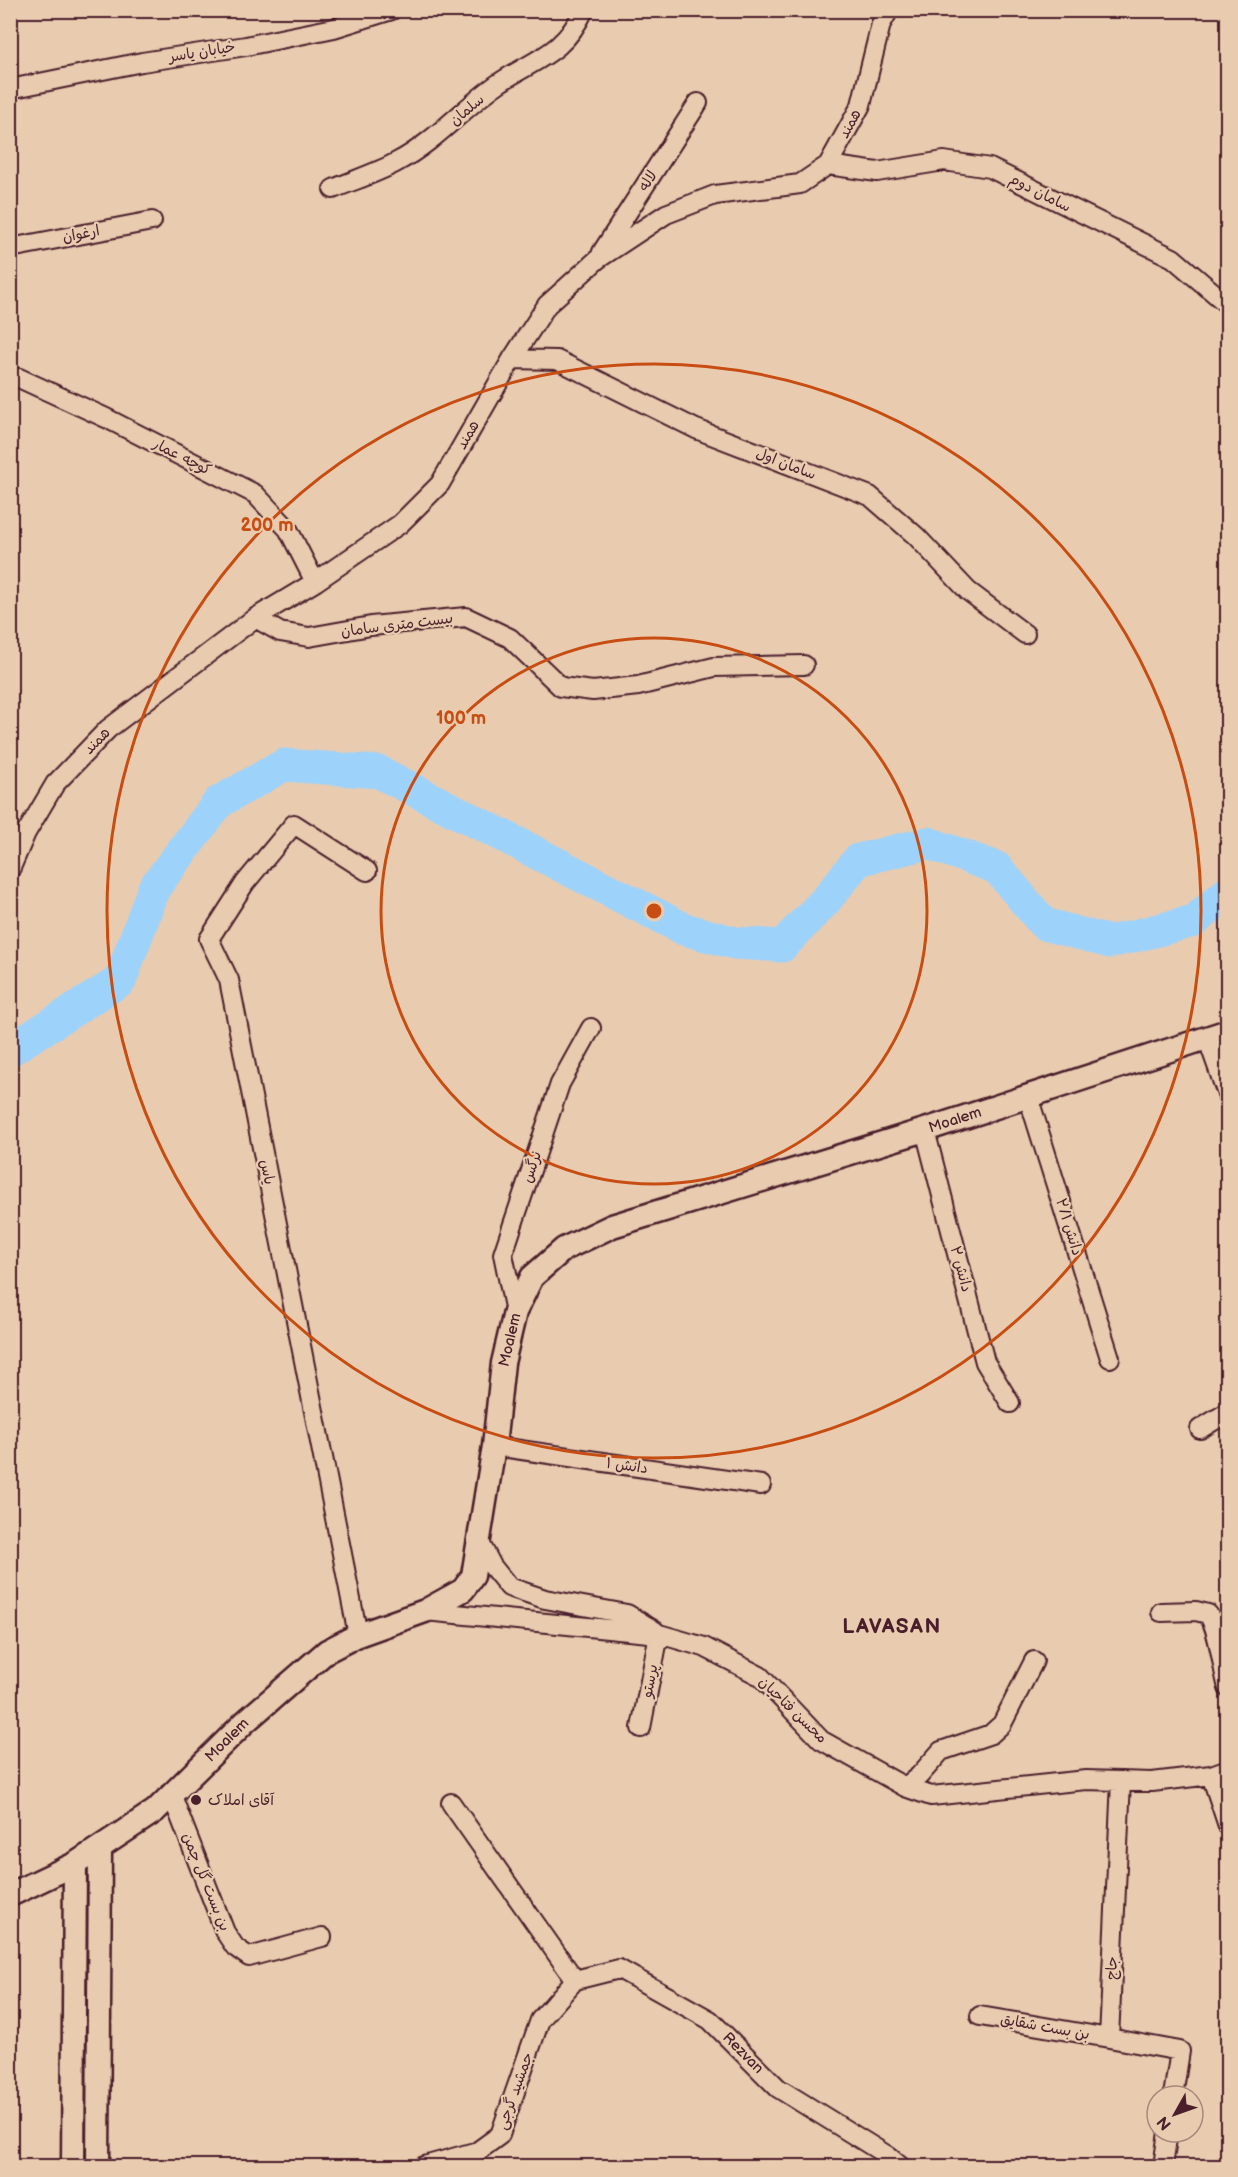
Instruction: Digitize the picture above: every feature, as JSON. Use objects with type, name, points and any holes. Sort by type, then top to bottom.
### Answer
[{"type":"main road","name":"Moalem","points":[[10,1895],[75,1864],[155,1811],[245,1722],[327,1652],[358,1635],[425,1611],[463,1590],[473,1576],[494,1446],[503,1363],[515,1312],[532,1277],[564,1249],[612,1226],[925,1130],[1217,1034]]},
{"type":"main road","points":[[98,2166],[100,1849]]},
{"type":"main road","points":[[73,2166],[75,1864]]},
{"type":"street","name":"خیابان یاسر","points":[[10,89],[141,62],[246,46],[334,28],[392,10]]},
{"type":"street","name":"سلمان","points":[[333,189],[398,162],[441,131],[498,83],[551,53],[576,28],[585,10]]},
{"type":"street","name":"همند","points":[[10,870],[26,833],[55,784],[108,729],[255,618],[315,582],[400,524],[440,484],[512,358],[547,305],[598,259],[666,214],[715,195],[800,184],[828,165],[861,105],[881,24],[889,10]]},
{"type":"street","name":"لاله","points":[[598,259],[698,103]]},
{"type":"street","name":"سامان دوم","points":[[828,165],[877,172],[944,161],[990,168],[1173,258],[1227,305]]},
{"type":"street","name":"ارغوان","points":[[10,248],[152,221]]},
{"type":"street","name":"سامان اول","points":[[512,358],[557,360],[696,429],[870,496],[916,536],[968,591],[1025,634]]},
{"type":"street","name":"کوچه عمار","points":[[10,377],[20,378],[106,418],[255,494],[288,529],[315,582]]},
{"type":"street","name":"بیست متری سامان","points":[[255,618],[280,632],[309,637],[371,626],[466,617],[510,638],[561,687],[593,691],[638,686],[714,667],[804,666]]},
{"type":"street","name":"یاس","points":[[358,1635],[229,980],[209,939],[244,883],[294,824],[367,871]]},
{"type":"street","name":"نرگس","points":[[515,1312],[503,1254],[560,1084],[591,1028]]},
{"type":"street","points":[[1217,1034],[1227,1098]]},
{"type":"street","name":"دانش ۲/۱","points":[[1028,1096],[1110,1358]]},
{"type":"street","name":"دانش ۲","points":[[925,1130],[985,1362],[1010,1403]]},
{"type":"street","points":[[1200,1429],[1227,1412]]},
{"type":"street","name":"دانش ۱","points":[[494,1446],[761,1485]]},
{"type":"street","points":[[478,1539],[492,1566],[509,1587],[545,1599],[627,1614],[659,1634]]},
{"type":"street","name":"محسن فتاحیان","points":[[425,1611],[659,1634],[704,1647],[760,1676],[821,1740],[905,1787],[931,1796],[1086,1780],[1152,1782],[1219,1772]]},
{"type":"street","points":[[1161,1612],[1196,1611],[1208,1614],[1215,1624],[1227,1688]]},
{"type":"street","name":"پرستو","points":[[641,1728],[659,1634]]},
{"type":"street","points":[[905,1787],[919,1776],[941,1752],[991,1734],[1002,1724],[1034,1661]]},
{"type":"street","points":[[1219,1772],[1227,1826]]},
{"type":"street","name":"جاج","points":[[1110,2038],[1120,1781]]},
{"type":"street","name":"بن بست گل چمن","points":[[172,1796],[225,1932],[235,1947],[249,1957],[322,1937]]},
{"type":"street","points":[[451,1803],[575,1980]]},
{"type":"street","name":"Rezvan","points":[[575,1980],[620,1969],[710,2020],[778,2088],[888,2156],[900,2166]]},
{"type":"street","name":"جمشید گرجی","points":[[424,2166],[478,2151],[500,2135],[540,2020],[575,1980]]},
{"type":"street","name":"بن بست شقایق","points":[[980,2016],[1110,2038]]},
{"type":"street","points":[[1110,2038],[1180,2051],[1175,2084]]},
{"type":"street","points":[[1163,2166],[1166,2144]]},
{"type":"waterway","points":[[10,1050],[120,981],[154,888],[219,802],[284,765],[379,772],[684,929],[735,943],[782,946],[826,900],[858,860],[928,843],[997,868],[1044,924],[1110,942],[1194,921],[1228,892]]},
{"type":"place","name":"آقای املاک","points":[[196,1800]]},
{"type":"district","name":"LAVASAN","points":[[892,1626]]}]
